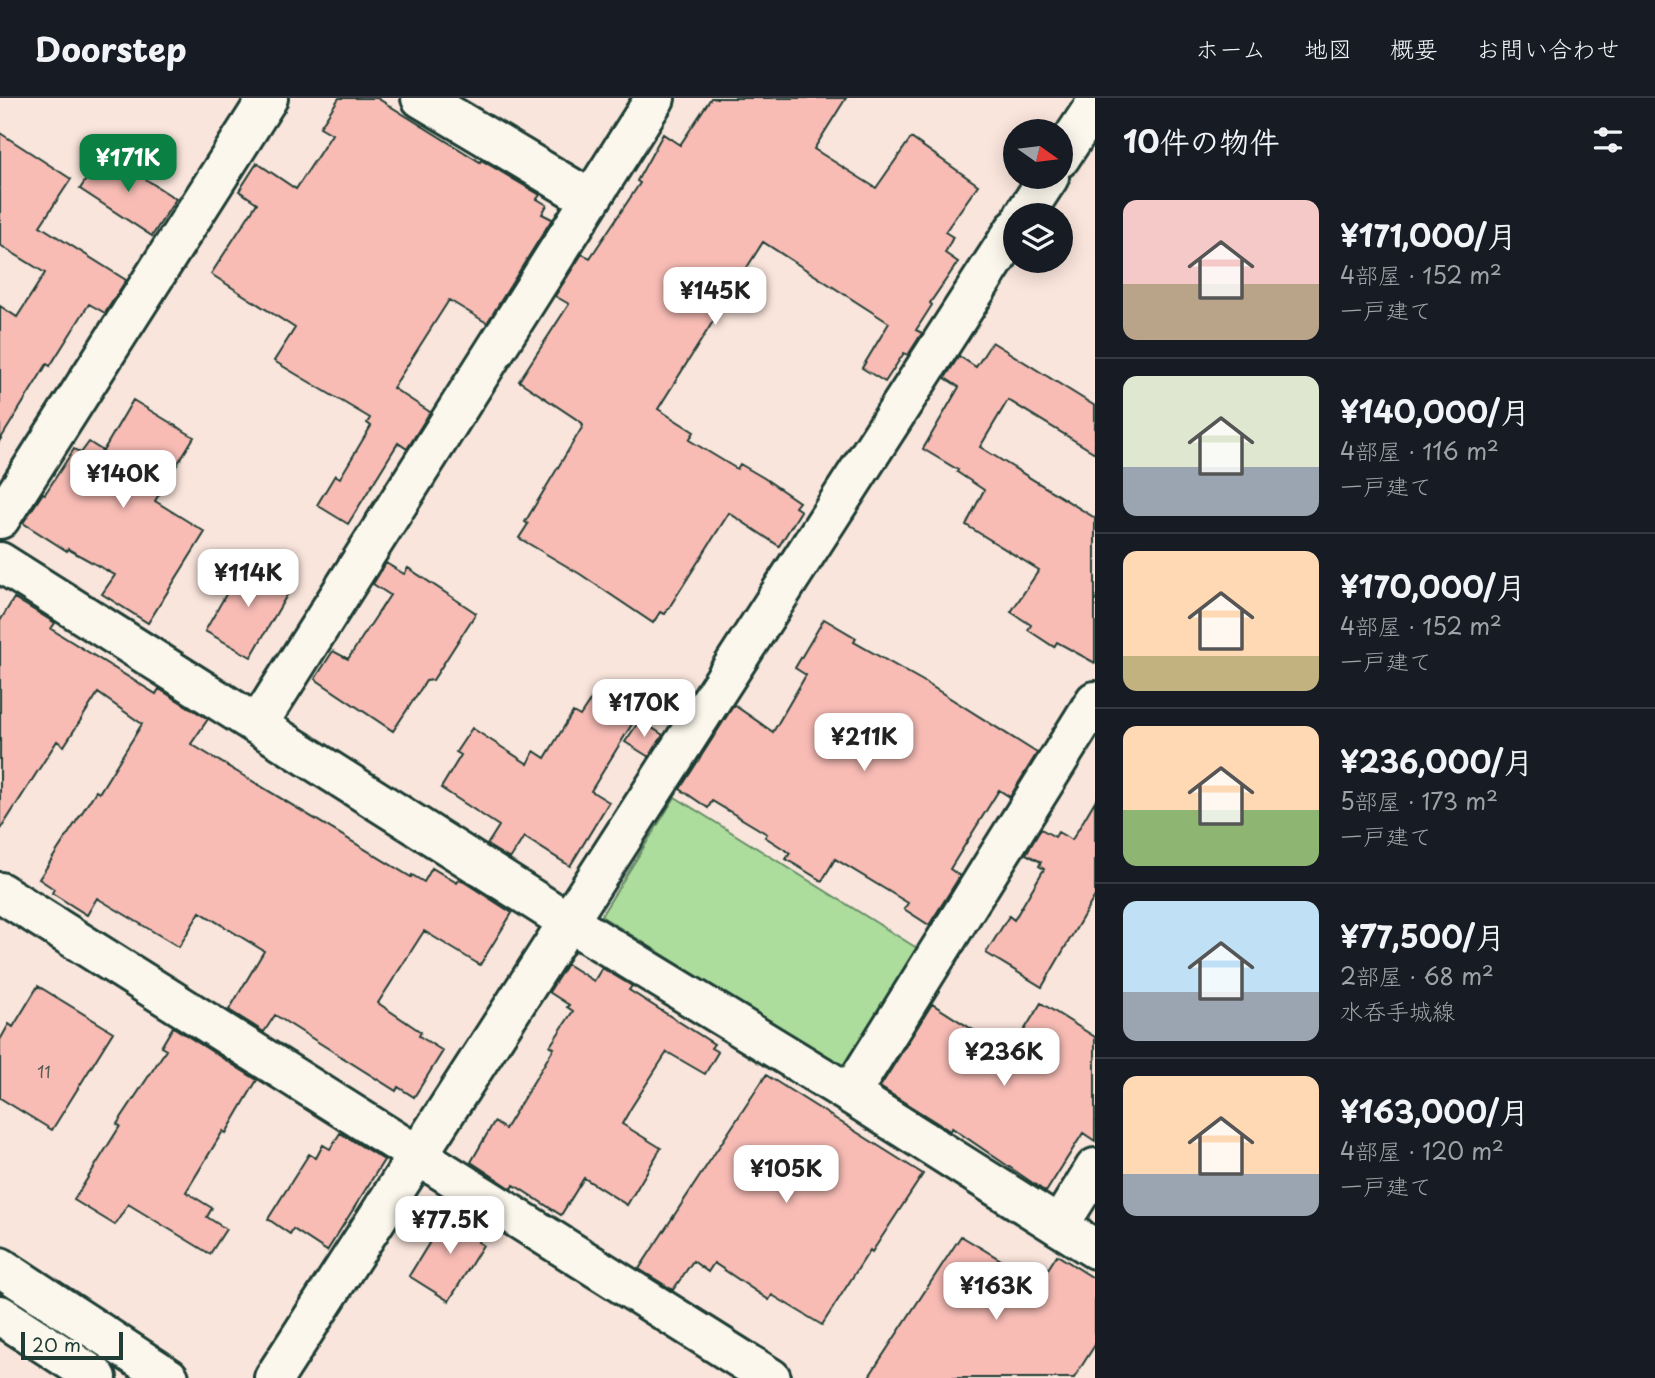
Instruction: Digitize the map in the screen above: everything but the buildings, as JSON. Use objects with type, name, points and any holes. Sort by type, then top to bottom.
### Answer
[{"type":"street","points":[[0,519],[268,98]]},
{"type":"street","points":[[421,98],[590,198]]},
{"type":"street","points":[[258,724],[655,98]]},
{"type":"street","points":[[1073,138],[1095,105]]},
{"type":"street","points":[[274,1378],[1003,248]]},
{"type":"street","points":[[0,562],[567,922],[850,1094],[1095,1249]]},
{"type":"street","points":[[850,1094],[1095,701]]},
{"type":"street","points":[[0,892],[771,1378]]},
{"type":"street","points":[[1059,1226],[1095,1168]]},
{"type":"street","points":[[0,1267],[169,1378]]},
{"type":"street","points":[[0,1315],[97,1378]]},
{"type":"green space","points":[[675,797],[920,950],[846,1069],[601,916]]}]
